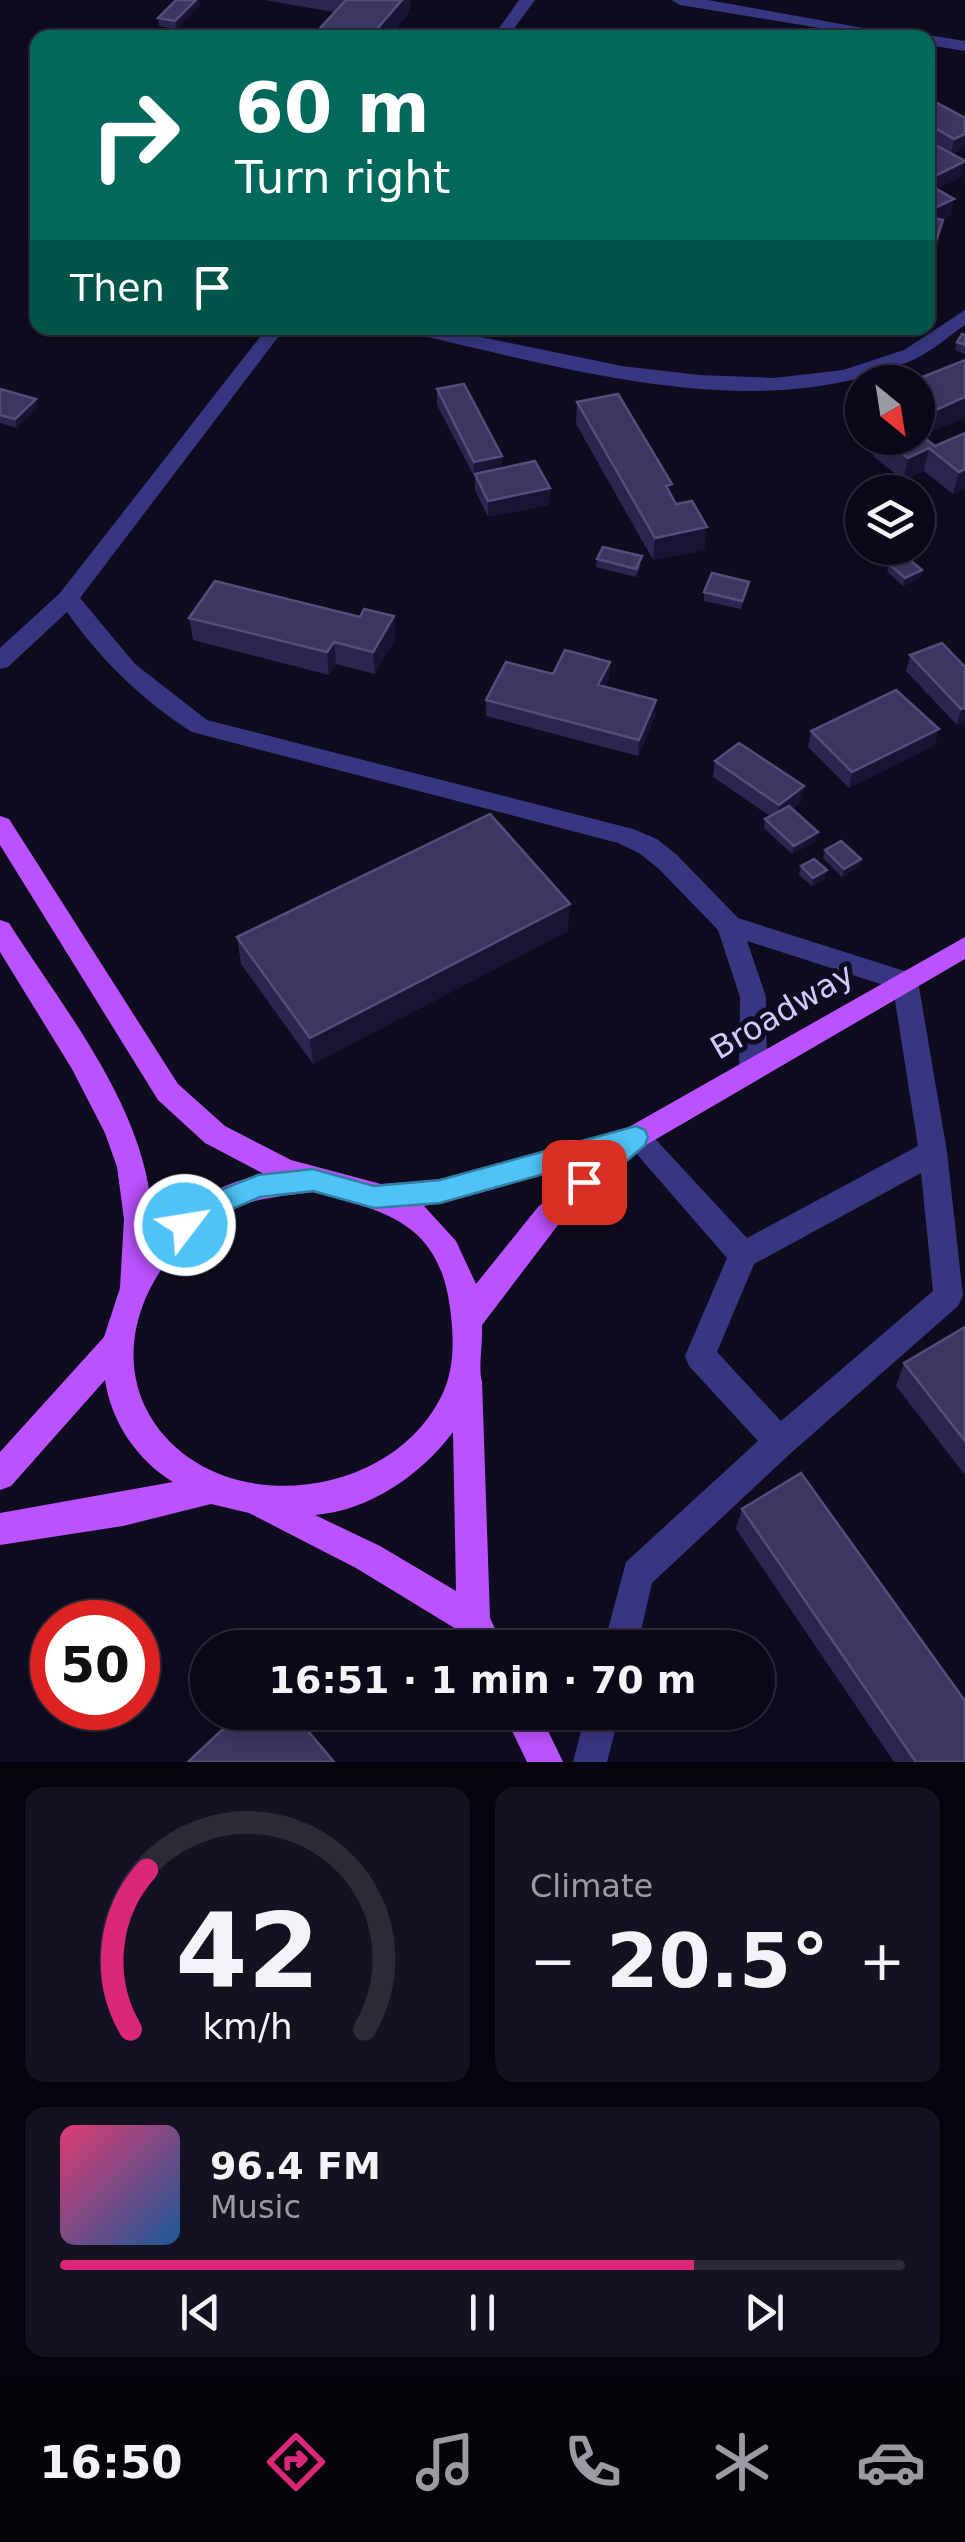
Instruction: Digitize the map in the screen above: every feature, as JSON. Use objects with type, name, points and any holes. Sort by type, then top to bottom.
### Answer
[{"type":"main road","points":[[0,825],[168,1092],[200,1126],[230,1148],[313,1180],[394,1202],[432,1231],[458,1270],[471,1316],[467,1371],[480,1630]]},
{"type":"main road","points":[[0,930],[114,1120],[130,1159],[137,1195],[138,1236],[132,1288],[117,1344],[125,1402],[156,1454],[207,1490],[258,1504],[368,1558],[474,1630]]},
{"type":"main road","name":"Broadway","points":[[636,1137],[965,947]]},
{"type":"main road","points":[[374,1197],[440,1192],[636,1137]]},
{"type":"main road","points":[[471,1316],[548,1216],[636,1137]]},
{"type":"main road","points":[[132,1288],[163,1242],[207,1208],[258,1186],[313,1180]]},
{"type":"main road","points":[[0,1475],[117,1344]]},
{"type":"main road","points":[[258,1504],[313,1504],[366,1487],[412,1458],[446,1418],[467,1371]]},
{"type":"main road","points":[[0,1529],[122,1510],[207,1490]]},
{"type":"main road","points":[[529,1730],[546,1762]]},
{"type":"street","points":[[505,30],[527,0]]},
{"type":"street","points":[[680,0],[863,30]]},
{"type":"street","points":[[935,41],[965,46]]},
{"type":"street","points":[[450,335],[668,378],[785,382],[878,367],[949,331],[965,316]]},
{"type":"street","points":[[0,661],[68,598],[271,335]]},
{"type":"street","points":[[68,598],[104,648],[178,714],[200,726],[624,835],[668,862],[730,926],[753,997],[753,1068]]},
{"type":"street","points":[[624,1630],[638,1574],[780,1442],[948,1296],[933,1152],[905,981],[730,926]]},
{"type":"street","points":[[636,1137],[744,1256]]},
{"type":"street","points":[[780,1442],[700,1356],[744,1256],[933,1152]]},
{"type":"street","points":[[590,1762],[598,1730]]},
{"type":"building","points":[[176,0],[196,0],[175,21],[158,18]]},
{"type":"building","points":[[346,0],[402,0],[376,30],[318,30]]},
{"type":"building","points":[[935,102],[965,118],[965,134],[954,139],[935,128]]},
{"type":"building","points":[[935,145],[965,161],[937,175]]},
{"type":"building","points":[[935,188],[954,199],[935,208]]},
{"type":"building","points":[[935,218],[943,220],[935,244]]},
{"type":"building","points":[[965,360],[965,397],[935,410],[935,372]]},
{"type":"building","points":[[464,384],[502,456],[474,462],[437,389]]},
{"type":"building","points":[[0,389],[36,399],[15,419],[0,415]]},
{"type":"building","points":[[618,394],[672,484],[666,486],[676,504],[692,501],[707,527],[655,538],[577,402]]},
{"type":"building","points":[[965,433],[965,469],[959,472],[935,453],[935,446]]},
{"type":"building","points":[[535,461],[550,488],[488,501],[475,474]]},
{"type":"building","points":[[603,547],[642,556],[636,569],[597,559]]},
{"type":"building","points":[[890,565],[916,565],[922,570],[905,578]]},
{"type":"building","points":[[712,573],[749,582],[742,601],[704,592]]},
{"type":"building","points":[[215,581],[360,617],[364,609],[394,616],[373,652],[334,642],[327,652],[189,618]]},
{"type":"building","points":[[942,643],[965,667],[965,708],[961,709],[910,655]]},
{"type":"building","points":[[565,650],[610,662],[598,685],[656,700],[639,740],[486,700],[506,662],[553,674]]},
{"type":"building","points":[[896,690],[939,729],[852,772],[811,731]]},
{"type":"building","points":[[739,743],[804,786],[779,805],[715,761]]},
{"type":"building","points":[[789,806],[818,832],[794,846],[765,819]]},
{"type":"building","points":[[490,814],[570,904],[310,1038],[237,937]]},
{"type":"building","points":[[841,841],[861,859],[844,869],[825,850]]},
{"type":"building","points":[[814,859],[827,870],[813,878],[801,866]]},
{"type":"building","points":[[965,1327],[965,1441],[904,1363]]},
{"type":"building","points":[[801,1473],[965,1701],[965,1762],[916,1762],[742,1509]]},
{"type":"building","points":[[222,1730],[307,1730],[334,1762],[188,1762]]},
{"type":"route","points":[[185,1225],[207,1208],[258,1186],[313,1180],[374,1197],[440,1192],[636,1137],[584,1182]]}]
